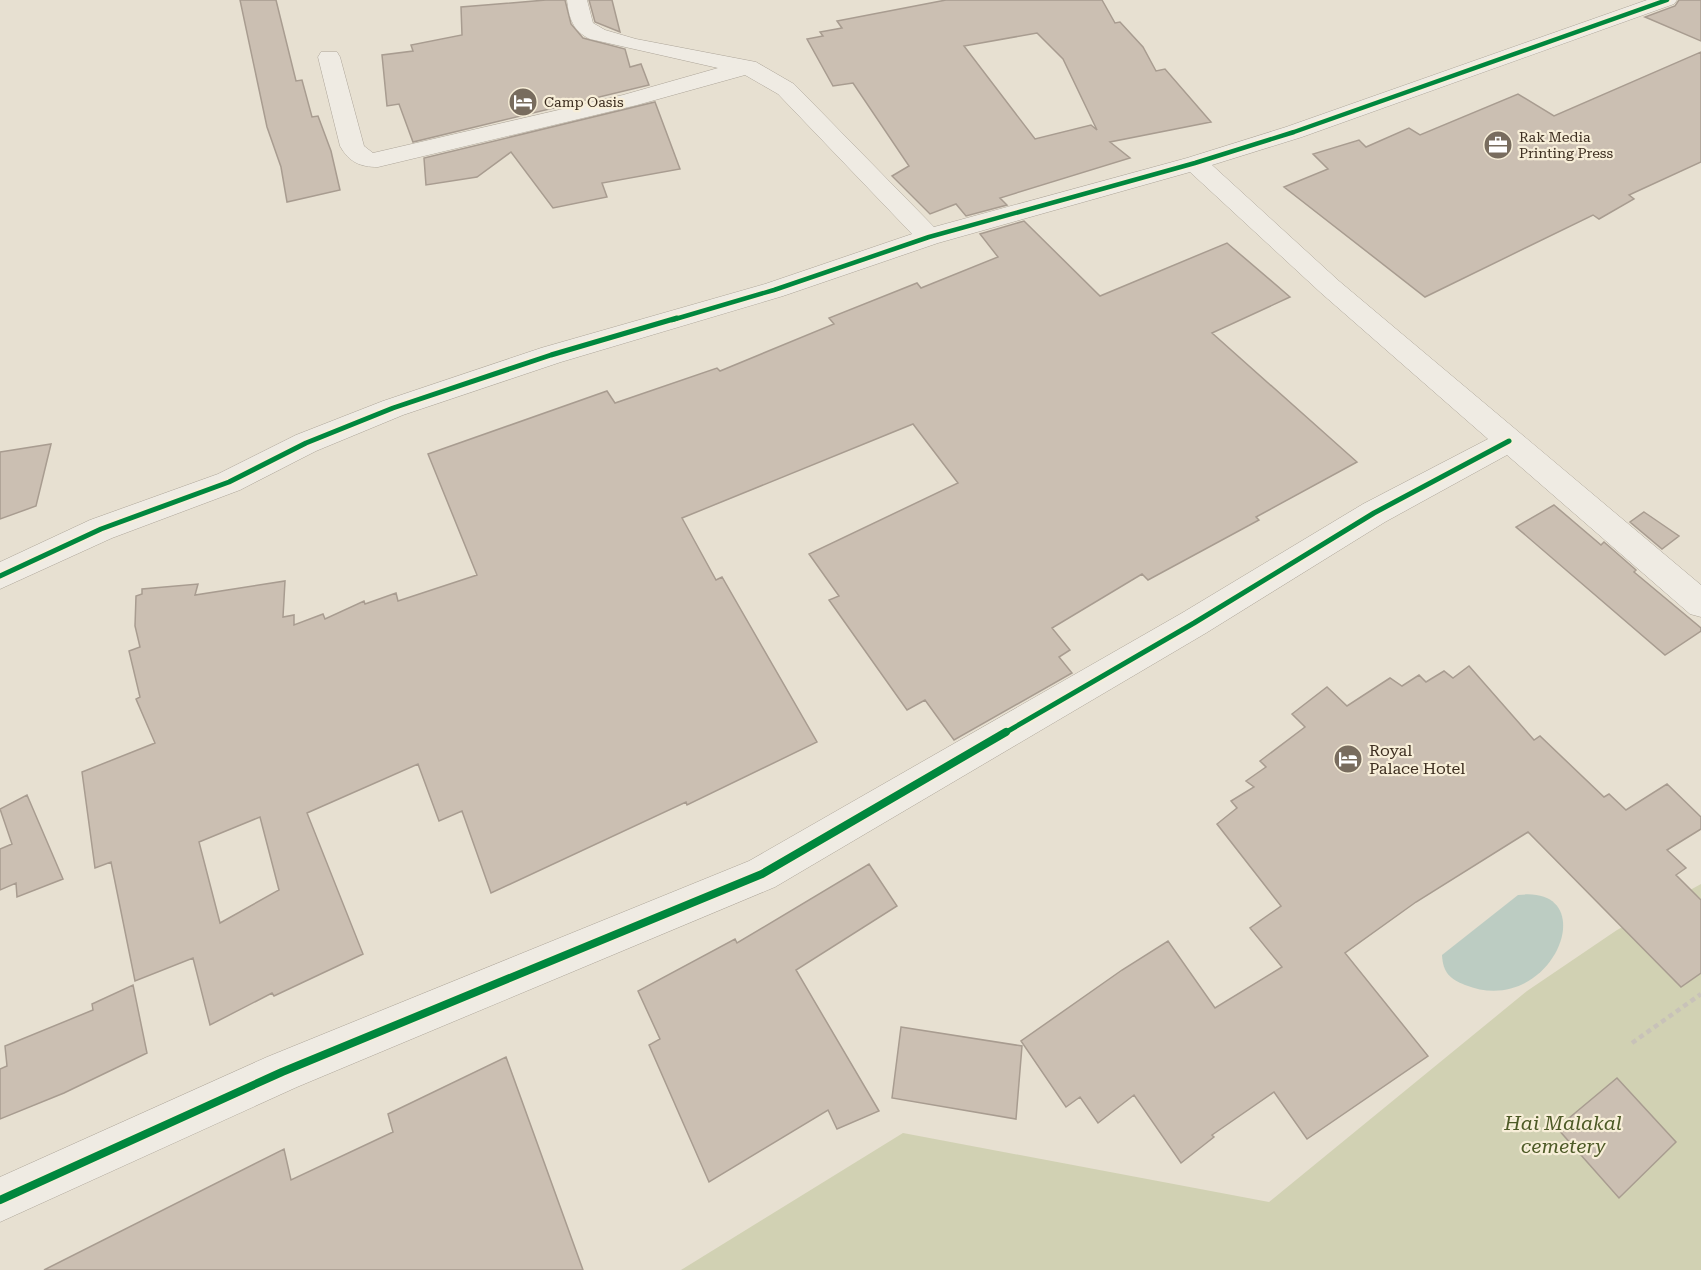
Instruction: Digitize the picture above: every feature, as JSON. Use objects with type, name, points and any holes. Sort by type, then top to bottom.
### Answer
[{"type":"street","points":[[577,0],[580,20],[589,31],[616,40],[748,68],[786,89],[929,237]]},
{"type":"street","points":[[0,576],[101,529],[229,482],[306,443],[393,408],[551,355],[774,290],[929,237],[1195,163],[1294,132],[1667,0]]},
{"type":"street","points":[[329,57],[352,146],[355,154],[364,160],[378,160],[496,133],[748,68]]},
{"type":"street","points":[[1195,163],[1330,287],[1701,603]]},
{"type":"street","points":[[0,1200],[282,1072],[762,874],[1194,623],[1374,513],[1509,441]]},
{"type":"path","points":[[1632,1043],[1701,994]]},
{"type":"green space","name":"Hai Malakal cemetery","points":[[1701,884],[1701,1270],[681,1270],[903,1133],[1269,1202],[1527,991],[1617,930]]},
{"type":"shaded area","points":[[1518,895],[1545,897],[1559,909],[1563,928],[1558,949],[1544,969],[1523,984],[1496,991],[1465,985],[1451,978],[1444,966],[1442,955]]},
{"type":"building","points":[[240,0],[276,0],[296,81],[302,80],[312,117],[318,116],[331,151],[340,190],[287,202],[281,167],[267,127]]},
{"type":"building","points":[[565,0],[571,24],[583,38],[625,49],[630,67],[641,64],[649,85],[413,142],[399,104],[387,106],[382,55],[413,51],[411,45],[462,35],[461,7]]},
{"type":"building","points":[[589,0],[612,0],[620,32],[595,22]]},
{"type":"building","points":[[946,0],[1102,0],[1115,23],[1120,22],[1143,47],[1156,71],[1165,69],[1211,122],[1110,142],[1130,158],[1000,198],[1007,205],[966,216],[956,204],[930,214],[892,176],[909,166],[853,83],[833,86],[807,39],[823,36],[820,32],[842,28],[837,21]],"holes":[[[1037,33],[1063,59],[1097,130],[1091,125],[1035,139],[964,46]]]},
{"type":"building","points":[[1679,0],[1701,0],[1701,41],[1645,17],[1675,6]]},
{"type":"building","points":[[1701,52],[1701,162],[1629,195],[1634,199],[1599,219],[1593,215],[1425,297],[1284,187],[1328,169],[1313,154],[1359,140],[1366,147],[1409,128],[1420,135],[1518,94],[1554,116]]},
{"type":"building","points":[[655,102],[680,169],[602,183],[607,197],[553,208],[511,152],[477,177],[426,185],[424,158]]},
{"type":"building","points":[[1024,221],[1100,296],[1227,243],[1290,297],[1212,333],[1357,462],[1256,517],[1259,520],[1148,580],[1142,574],[1052,628],[1070,650],[1059,657],[1072,673],[954,740],[925,700],[907,710],[829,600],[839,596],[809,554],[958,483],[913,424],[682,518],[716,580],[722,577],[817,742],[687,805],[686,802],[491,893],[462,811],[439,821],[418,764],[307,813],[363,954],[274,996],[272,993],[210,1025],[193,958],[135,981],[111,862],[95,868],[82,772],[155,743],[136,699],[140,697],[129,651],[140,647],[135,626],[136,596],[142,594],[142,589],[198,584],[195,595],[285,581],[283,617],[294,615],[294,625],[323,614],[325,619],[364,601],[365,604],[396,593],[398,601],[477,575],[428,454],[607,391],[615,403],[717,368],[720,371],[834,324],[829,318],[917,283],[921,288],[998,257],[980,234]],"holes":[[[260,817],[279,890],[220,923],[199,842]]]},
{"type":"building","points":[[51,444],[36,506],[0,519],[0,452]]},
{"type":"building","points":[[1554,505],[1601,545],[1604,542],[1636,570],[1634,572],[1701,628],[1701,631],[1665,655],[1516,527]]},
{"type":"building","points":[[1644,512],[1679,536],[1662,549],[1630,522]]},
{"type":"building","points":[[1469,666],[1534,740],[1540,736],[1604,797],[1609,794],[1626,810],[1667,784],[1701,817],[1701,829],[1667,850],[1686,868],[1676,875],[1701,900],[1701,973],[1681,987],[1528,832],[1416,902],[1345,953],[1428,1056],[1307,1139],[1274,1092],[1212,1135],[1214,1137],[1181,1163],[1134,1095],[1098,1123],[1080,1097],[1066,1107],[1021,1041],[1122,970],[1168,941],[1215,1008],[1282,967],[1250,928],[1281,906],[1217,824],[1237,808],[1231,801],[1254,787],[1246,781],[1266,767],[1260,761],[1305,727],[1292,714],[1327,687],[1347,706],[1390,678],[1402,686],[1419,675],[1426,682],[1444,671],[1453,678]]},
{"type":"building","points":[[27,795],[63,879],[17,897],[16,883],[0,890],[0,849],[12,844],[0,809]]},
{"type":"building","points":[[869,864],[897,906],[796,970],[879,1111],[837,1129],[828,1110],[709,1182],[649,1045],[660,1039],[638,991],[735,939],[737,943]]},
{"type":"building","points":[[133,985],[147,1053],[64,1093],[0,1119],[0,1069],[7,1066],[5,1046],[93,1010],[92,1004]]},
{"type":"building","points":[[901,1027],[1022,1046],[1016,1119],[892,1098]]},
{"type":"building","points":[[506,1057],[583,1270],[44,1270],[284,1149],[291,1180],[393,1132],[388,1114]]},
{"type":"building","points":[[1617,1078],[1676,1142],[1619,1198],[1557,1128]]},
{"type":"cycle path","points":[[0,576],[101,529],[229,482],[306,443],[393,408],[551,355],[774,290],[929,237],[1195,163],[1294,132],[1667,0]]},
{"type":"cycle path","points":[[0,1200],[282,1072],[762,874],[1194,623],[1374,513],[1509,441]]},
{"type":"place","name":"Camp Oasis","points":[[523,102]]},
{"type":"place","name":"Rak Media Printing Press","points":[[1498,145]]},
{"type":"place","name":"Royal Palace Hotel","points":[[1348,759]]}]
